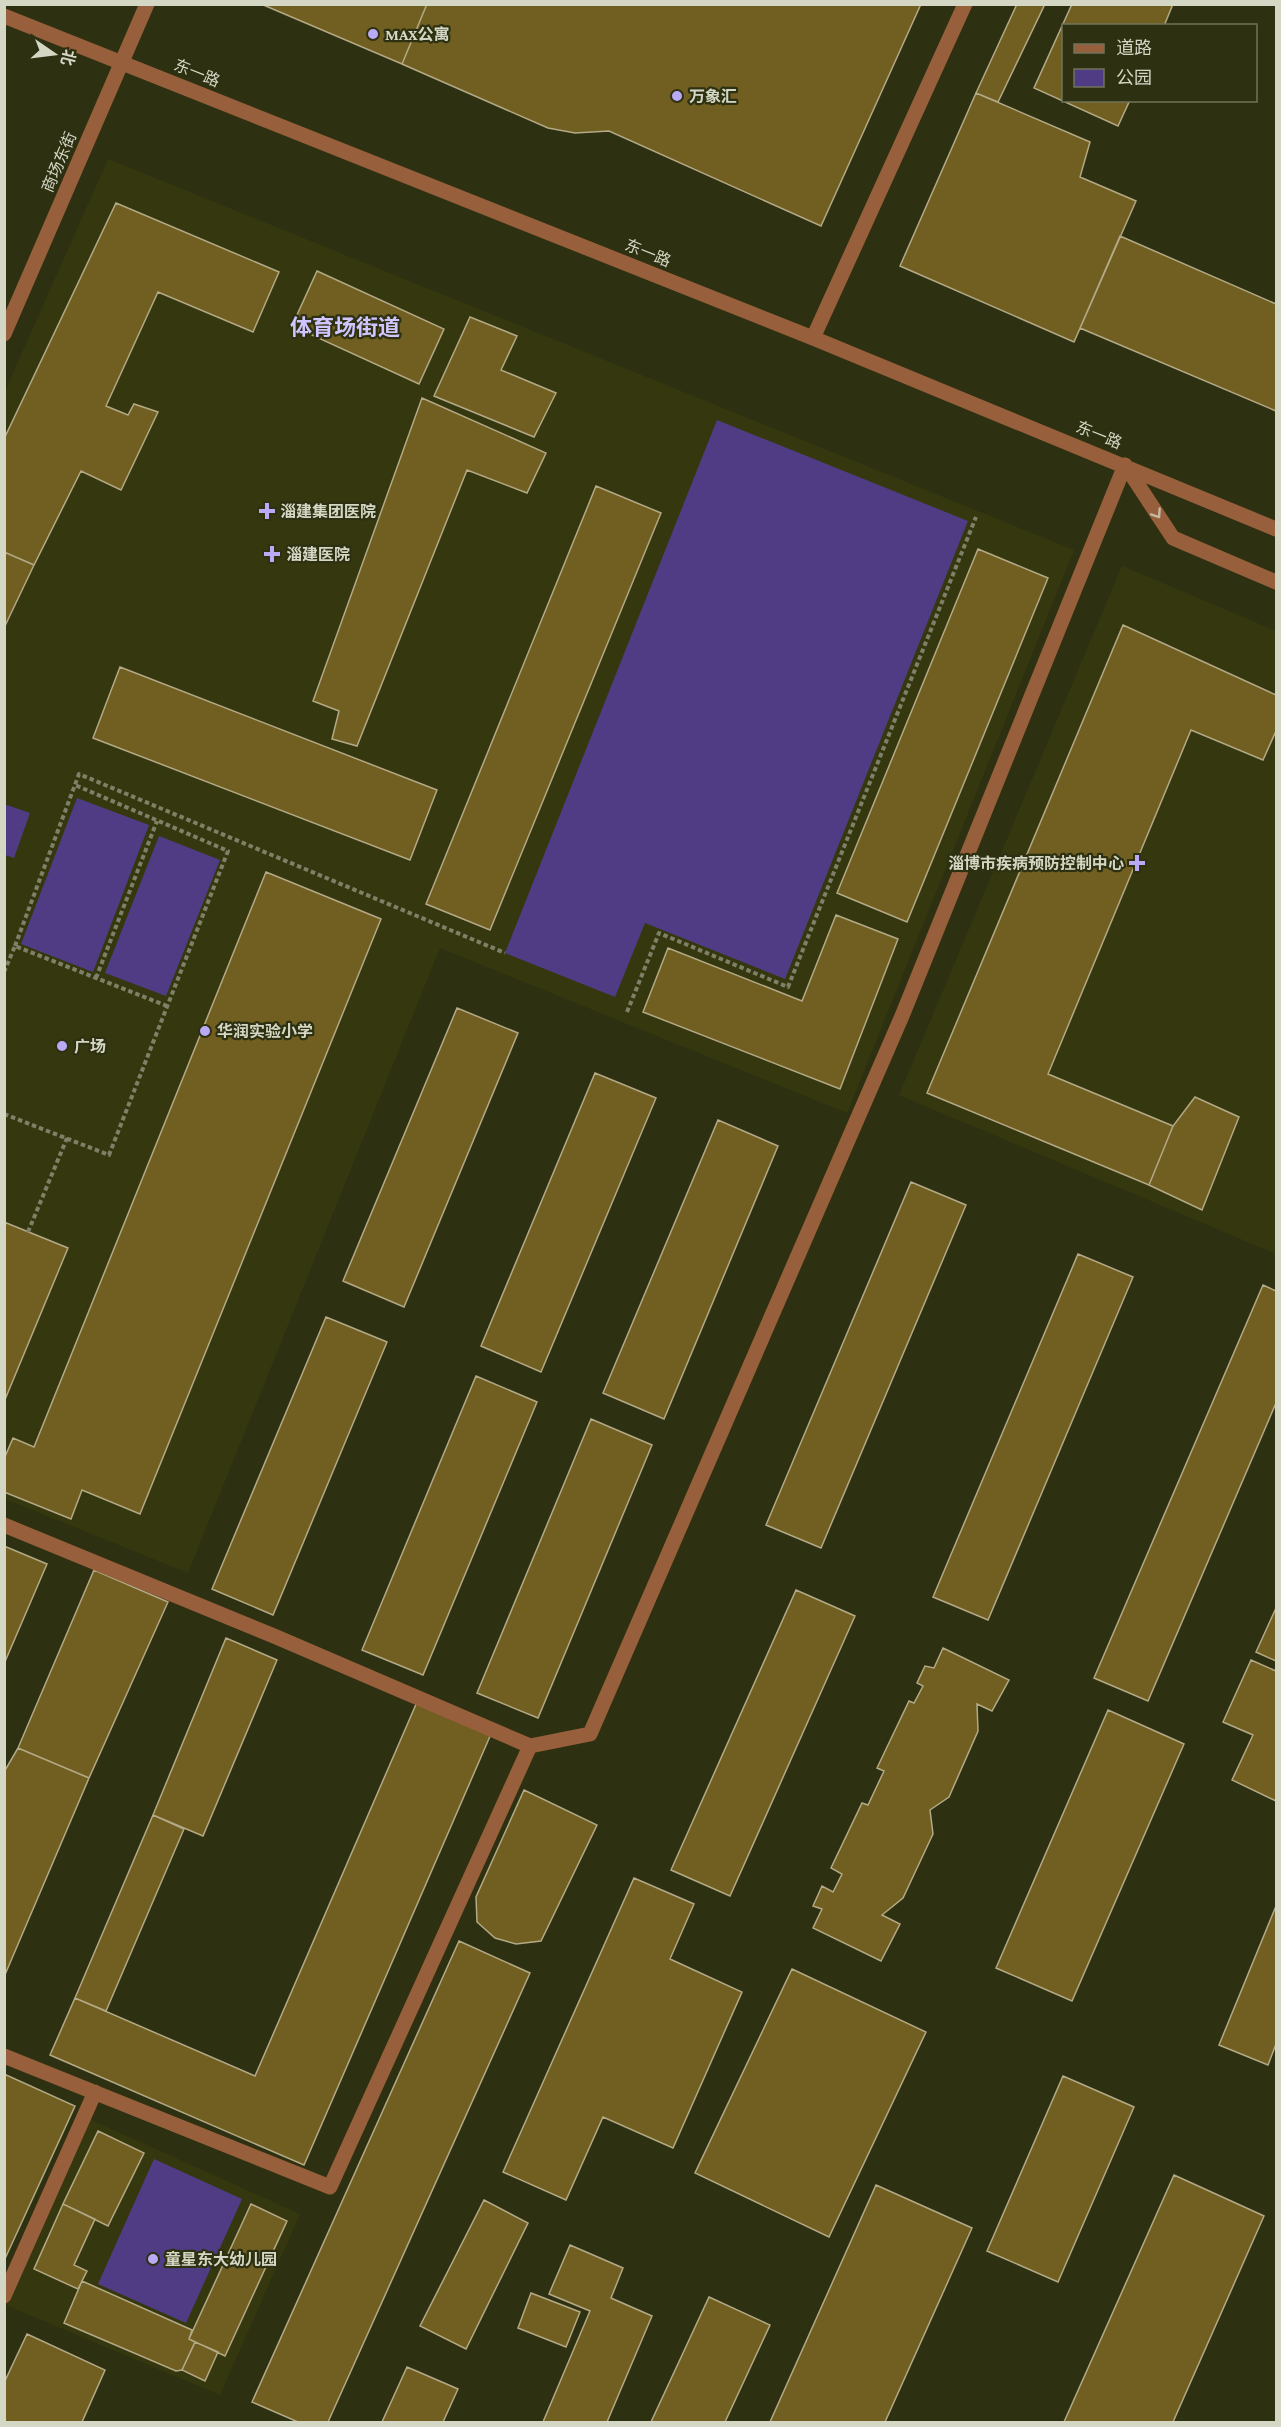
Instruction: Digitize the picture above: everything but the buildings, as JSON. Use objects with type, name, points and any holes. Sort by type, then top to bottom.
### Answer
[{"type":"street","name":"商场东街","points":[[4,334],[147,4]]},
{"type":"street","points":[[813,338],[965,4]]},
{"type":"street","name":"东一路","points":[[4,16],[813,338],[1276,529]]},
{"type":"street","points":[[1125,465],[1173,538],[1276,582]]},
{"type":"street","points":[[4,1525],[274,1636],[530,1746],[590,1734],[902,1016],[1125,465]]},
{"type":"street","points":[[4,2056],[330,2187],[530,1746]]},
{"type":"street","points":[[4,2296],[95,2092]]},
{"type":"path","points":[[627,1012],[658,933],[788,987],[976,517]]},
{"type":"path","points":[[4,972],[79,774],[505,953]]},
{"type":"path","points":[[4,1114],[109,1155],[228,851],[75,785]]},
{"type":"path","points":[[96,978],[157,820]]},
{"type":"path","points":[[15,946],[167,1006]]},
{"type":"path","points":[[28,1232],[67,1138]]},
{"type":"shaded area","name":"华润实验小学","points":[[108,159],[1074,550],[847,1113],[440,948],[188,1573],[5,1499],[5,391]]},
{"type":"shaded area","name":"淄博市疾病预防控制中心","points":[[1122,566],[1276,631],[1276,1254],[899,1095]]},
{"type":"shaded area","name":"童星东大幼儿园","points":[[89,2119],[300,2214],[220,2395],[6,2305]]},
{"type":"green space","points":[[717,420],[968,521],[785,979],[645,923],[615,997],[505,953]]},
{"type":"green space","points":[[77,798],[149,825],[93,972],[21,944]]},
{"type":"green space","points":[[4,804],[30,813],[14,858],[5,855]]},
{"type":"green space","points":[[159,836],[220,860],[166,996],[105,973]]},
{"type":"green space","points":[[154,2159],[242,2199],[186,2323],[98,2284]]},
{"type":"place","name":"MAX公寓","points":[[373,34]]},
{"type":"place","name":"万象汇","points":[[677,96]]},
{"type":"place","name":"淄建集团医院","points":[[267,511]]},
{"type":"place","name":"淄建医院","points":[[272,554]]},
{"type":"place","name":"淄博市疾病预防控制中心","points":[[1137,863]]},
{"type":"place","name":"华润实验小学","points":[[205,1031]]},
{"type":"place","name":"广场","points":[[62,1046]]},
{"type":"place","name":"童星东大幼儿园","points":[[153,2259]]},
{"type":"district","name":"体育场街道","points":[[345,327]]}]
